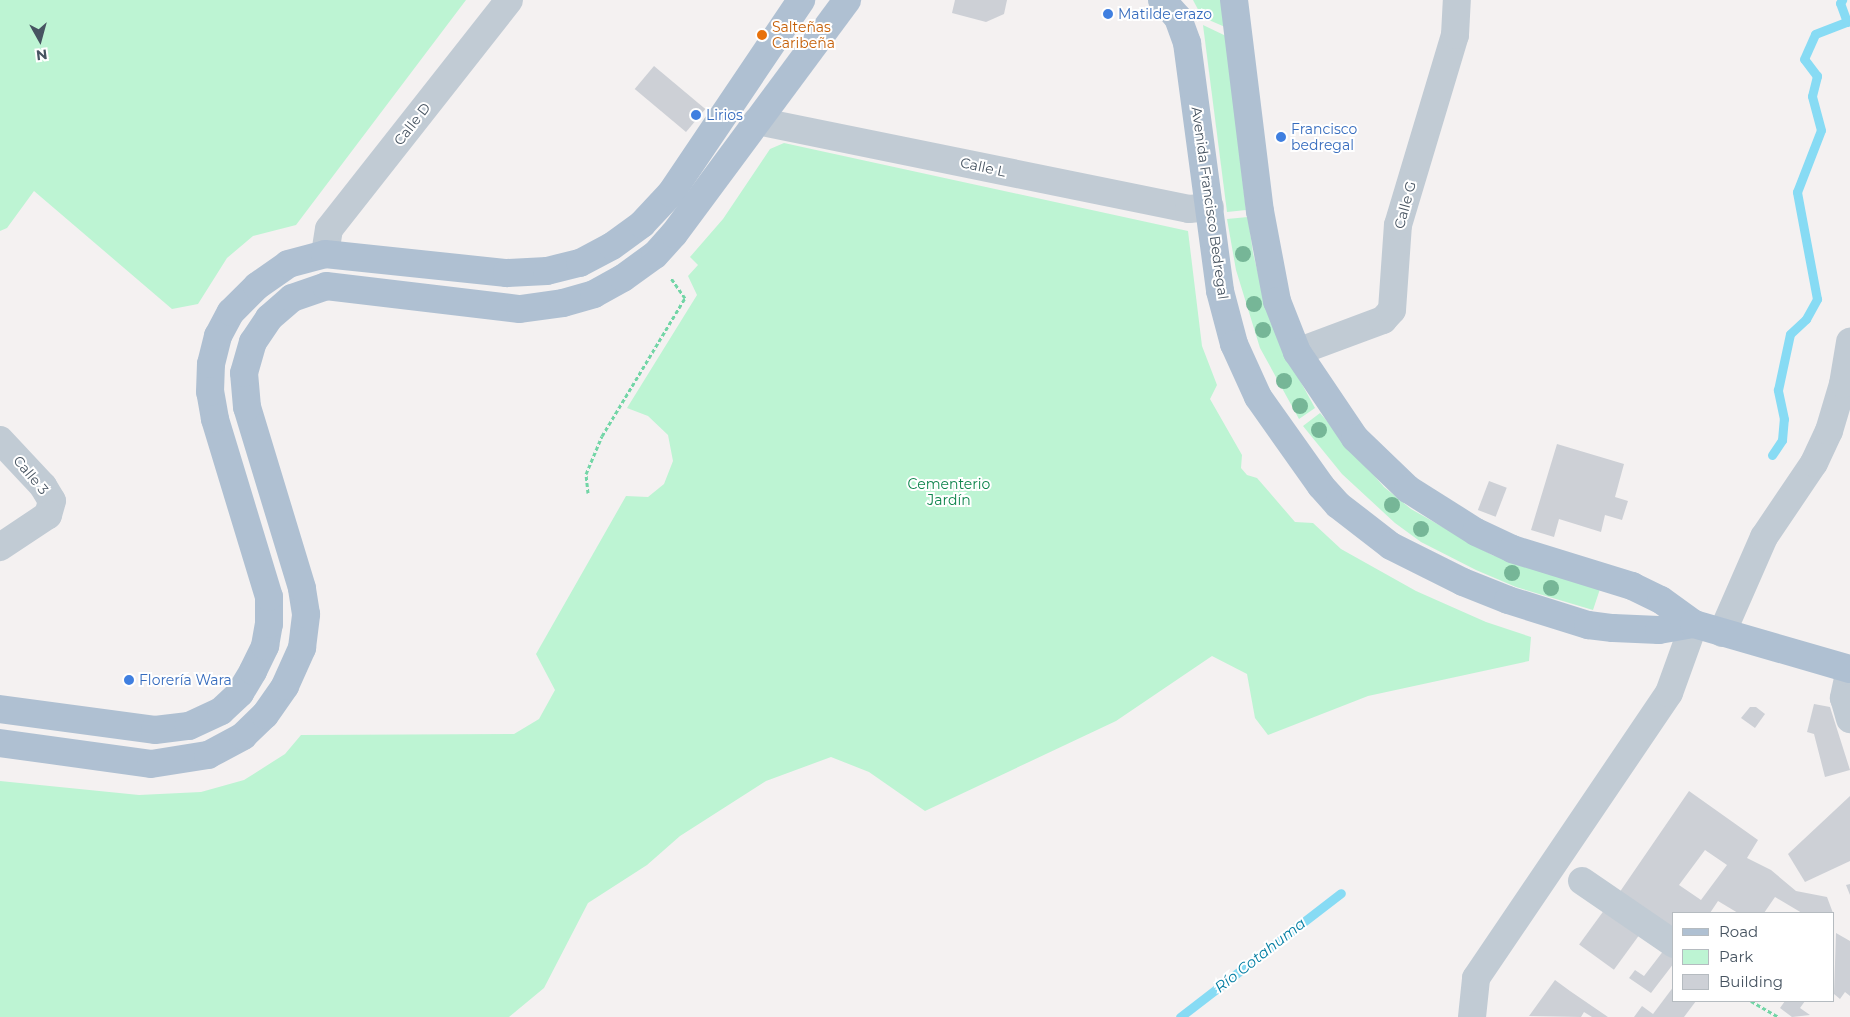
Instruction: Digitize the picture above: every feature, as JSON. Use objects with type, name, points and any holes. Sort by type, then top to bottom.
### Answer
[{"type":"main road","points":[[0,709],[155,730],[189,726],[221,711],[240,693],[253,671],[265,646],[270,624],[269,597],[215,419],[210,392],[211,364],[218,336],[231,312],[257,286],[288,264],[325,254],[507,273],[547,271],[580,264],[642,224],[671,193],[733,104],[801,0]]},
{"type":"main road","points":[[0,743],[151,764],[181,761],[208,754],[243,736],[265,715],[285,686],[302,648],[306,614],[299,579],[246,406],[244,373],[253,342],[269,318],[292,298],[326,286],[520,309],[563,303],[594,294],[655,255],[703,199],[757,121],[846,0]]},
{"type":"main road","name":"Avenida Francisco Bedregal","points":[[1162,0],[1178,18],[1187,42],[1220,291],[1234,344],[1267,412],[1338,505],[1391,546],[1462,582],[1508,600],[1588,625],[1659,630],[1694,624]]},
{"type":"main road","name":"Avenida Francisco Bedregal","points":[[1234,0],[1260,211],[1277,300],[1297,352],[1355,438],[1408,489],[1436,508],[1512,549],[1632,586],[1661,600],[1694,624],[1764,646],[1850,669]]},
{"type":"main road","points":[[733,104],[757,121]]},
{"type":"main road","points":[[325,254],[326,286]]},
{"type":"main road","points":[[253,671],[285,686]]},
{"type":"street","name":"Calle D","points":[[325,254],[329,229],[509,0]]},
{"type":"street","name":"Calle G","points":[[1297,352],[1383,320],[1392,310],[1398,225],[1455,36],[1457,0]]},
{"type":"street","name":"Calle L","points":[[757,121],[1189,209],[1210,207]]},
{"type":"street","points":[[1722,633],[1764,536],[1814,463],[1829,430],[1843,384],[1850,342]]},
{"type":"street","name":"Calle 3","points":[[0,440],[43,486],[52,501],[48,515],[0,547]]},
{"type":"street","points":[[1472,1017],[1476,978],[1669,693],[1694,624]]},
{"type":"street","points":[[1850,669],[1844,698],[1850,719]]},
{"type":"street","points":[[1582,881],[1672,943]]},
{"type":"path","points":[[588,492],[586,474],[602,436],[685,298],[655,255]]},
{"type":"path","points":[[1753,1002],[1779,1017]]},
{"type":"green space","points":[[0,0],[466,0],[296,225],[253,236],[227,258],[198,304],[172,309],[34,191],[7,228],[0,231]]},
{"type":"green space","points":[[1193,0],[1222,0],[1225,27],[1202,17]]},
{"type":"green space","points":[[1203,25],[1226,36],[1246,210],[1227,212]]},
{"type":"green space","name":"Cementerio Jardín","points":[[784,143],[1188,231],[1202,346],[1217,385],[1210,399],[1242,455],[1241,468],[1247,475],[1257,478],[1295,522],[1313,523],[1341,549],[1416,591],[1486,622],[1531,637],[1529,661],[1368,696],[1268,735],[1255,718],[1247,674],[1212,656],[1116,721],[925,811],[869,772],[831,757],[766,781],[680,836],[647,865],[588,903],[544,988],[509,1017],[0,1017],[0,781],[139,795],[201,792],[244,780],[285,754],[301,735],[514,734],[539,719],[555,690],[536,654],[626,496],[648,497],[664,484],[673,461],[668,435],[648,416],[627,408],[697,295],[688,276],[698,265],[690,257],[723,219],[770,149]]},
{"type":"green space","points":[[1248,217],[1253,253],[1267,309],[1286,355],[1315,408],[1299,419],[1260,348],[1236,270],[1227,219]]},
{"type":"green space","points":[[1320,413],[1384,487],[1411,509],[1492,555],[1600,589],[1593,610],[1516,587],[1476,570],[1421,542],[1395,523],[1342,474],[1303,426]]},
{"type":"building","points":[[955,0],[1007,0],[1004,14],[986,22],[952,13]]},
{"type":"building","points":[[654,66],[705,109],[686,132],[635,89]]},
{"type":"building","points":[[1557,444],[1624,464],[1615,497],[1628,501],[1622,520],[1605,515],[1601,532],[1559,519],[1554,537],[1531,530]]},
{"type":"building","points":[[1489,481],[1507,488],[1496,517],[1478,510]]},
{"type":"building","points":[[1814,704],[1830,707],[1850,770],[1825,777],[1814,734],[1807,732]]},
{"type":"building","points":[[1750,707],[1756,707],[1765,714],[1755,728],[1741,718]]},
{"type":"building","points":[[1689,791],[1758,840],[1747,858],[1771,870],[1796,891],[1827,897],[1833,912],[1800,912],[1775,897],[1765,912],[1736,912],[1718,901],[1711,912],[1672,912],[1672,934],[1617,896]],"holes":[[[1705,850],[1727,865],[1701,900],[1679,885]]]},
{"type":"building","points":[[1850,796],[1850,861],[1805,882],[1788,854]]},
{"type":"building","points":[[1850,884],[1850,895],[1846,885]]},
{"type":"building","points":[[1605,909],[1640,934],[1614,970],[1579,945]]},
{"type":"building","points":[[1836,933],[1850,941],[1850,996],[1845,992],[1840,999],[1835,995]]},
{"type":"building","points":[[1664,950],[1672,956],[1672,966],[1651,993],[1629,978],[1635,970],[1644,976]]},
{"type":"building","points":[[1555,980],[1608,1017],[1592,1017],[1584,1012],[1581,1017],[1529,1016]]},
{"type":"building","points":[[1672,989],[1672,1002],[1695,1002],[1684,1017],[1634,1017],[1642,1006],[1653,1014]]},
{"type":"building","points":[[1784,1002],[1804,1002],[1800,1008],[1810,1015],[1792,1017],[1780,1008]]},
{"type":"waterway","points":[[1772,455],[1782,440],[1784,419],[1778,390],[1790,334],[1806,319],[1817,299],[1797,192],[1821,130],[1812,96],[1817,76],[1804,59],[1815,34],[1847,22],[1840,3],[1842,0]]},
{"type":"waterway","name":"Río Cotahuma","points":[[1180,1017],[1341,893]]},
{"type":"place","name":"Matilde erazo","points":[[1108,14]]},
{"type":"place","name":"Salteñas Caribeña","points":[[762,35]]},
{"type":"place","name":"Lirios","points":[[696,115]]},
{"type":"place","name":"Francisco bedregal","points":[[1281,137]]},
{"type":"place","name":"Florería Wara","points":[[129,680]]}]
